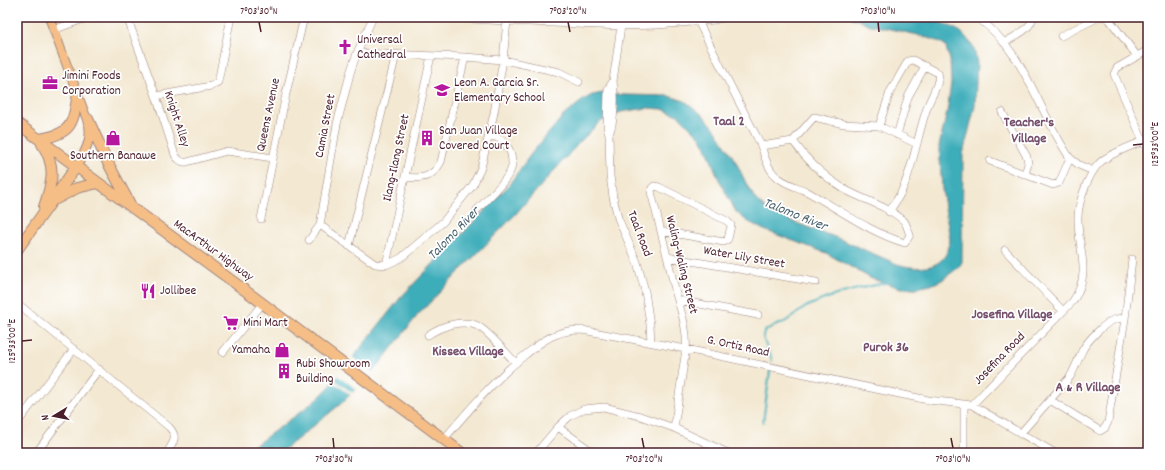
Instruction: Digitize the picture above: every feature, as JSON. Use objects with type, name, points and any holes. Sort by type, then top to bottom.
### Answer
[{"type":"highway","points":[[42,216],[50,186],[52,170],[49,156],[39,139],[64,132],[74,116],[78,93]]},
{"type":"highway","points":[[88,119],[108,163],[132,208]]},
{"type":"highway","name":"MacArthur Highway","points":[[17,123],[262,303],[462,453]]},
{"type":"highway","points":[[17,250],[76,167]]},
{"type":"highway","points":[[50,204],[60,196],[73,189],[98,183]]},
{"type":"main road","points":[[49,17],[88,119],[90,128],[89,139],[85,151],[76,167]]},
{"type":"street","points":[[53,30],[89,17]]},
{"type":"street","name":"Knight Alley","points":[[126,17],[156,96],[175,155],[181,162],[187,162],[227,151],[273,158]]},
{"type":"street","points":[[156,96],[211,86],[218,82],[231,17]]},
{"type":"street","name":"Queens Avenue","points":[[261,219],[286,94],[304,17]]},
{"type":"street","name":"Camia Street","points":[[309,240],[320,225],[338,124],[351,70],[373,17]]},
{"type":"street","points":[[433,17],[507,22],[621,26],[659,21],[698,21],[727,17]]},
{"type":"street","points":[[976,17],[997,34],[1021,68],[1070,158],[1079,165],[1093,171]]},
{"type":"street","points":[[1004,43],[1026,28],[1032,22],[1033,17]]},
{"type":"street","points":[[1061,36],[1099,17]]},
{"type":"street","points":[[1105,17],[1137,56]]},
{"type":"street","points":[[698,21],[761,146],[771,170],[779,178],[863,225],[905,244],[910,235],[905,222],[844,189],[826,177],[808,161],[793,141]]},
{"type":"street","points":[[320,225],[375,264],[386,265],[408,253],[442,222],[473,185],[480,168],[494,113],[503,60],[507,22]]},
{"type":"street","name":"Taal Road","points":[[621,26],[611,89],[610,176],[618,218],[637,262],[644,283],[649,311],[651,342]]},
{"type":"street","points":[[1148,50],[1117,68],[1114,74],[1145,140],[1148,150]]},
{"type":"street","points":[[357,53],[503,60],[559,72],[579,82]]},
{"type":"street","points":[[349,246],[396,55]]},
{"type":"street","name":"Ilang-Ilang Street","points":[[386,265],[431,56]]},
{"type":"street","points":[[405,177],[422,178],[436,170],[441,162],[465,57]]},
{"type":"street","points":[[879,126],[890,92],[908,61],[913,60],[938,73],[939,79],[930,99],[904,187],[889,212]]},
{"type":"street","points":[[897,135],[908,96],[925,66]]},
{"type":"street","points":[[1002,112],[1026,153],[1028,164],[1024,174]]},
{"type":"street","points":[[761,146],[793,141],[814,117],[844,124],[879,126],[916,144]]},
{"type":"street","points":[[477,210],[506,179],[512,168],[510,150],[505,142],[488,134]]},
{"type":"street","name":"Josefina Road","points":[[972,405],[1074,301],[1082,284],[1084,265],[1078,225],[1078,211],[1082,196],[1093,171],[1099,163],[1106,158],[1145,140]]},
{"type":"street","points":[[990,161],[1050,184],[1056,184],[1062,179],[1070,158]]},
{"type":"street","name":"Waling-Waling Street","points":[[661,231],[724,242],[728,239],[730,225],[727,221],[659,187],[652,187],[652,192],[661,231],[667,257],[678,300],[686,339],[686,349],[674,428]]},
{"type":"street","points":[[1005,250],[1063,312]]},
{"type":"street","name":"Water Lily Street","points":[[667,257],[816,282]]},
{"type":"street","points":[[1050,400],[1096,429],[1100,430],[1105,428],[1108,422],[1125,319],[1132,259]]},
{"type":"street","points":[[678,300],[758,315]]},
{"type":"street","points":[[17,303],[169,427],[174,433],[175,437],[167,453]]},
{"type":"street","points":[[224,352],[262,303]]},
{"type":"street","points":[[1020,434],[1070,376],[1082,351],[1093,337],[1115,319],[1125,319]]},
{"type":"street","points":[[428,335],[448,326],[464,323],[471,324],[482,329],[516,363]]},
{"type":"street","name":"G. Ortiz Road","points":[[444,439],[490,387],[516,363],[540,343],[554,335],[573,330],[582,330],[651,342],[915,397],[972,405]]},
{"type":"street","points":[[21,418],[74,349]]},
{"type":"street","points":[[36,453],[99,369]]},
{"type":"street","points":[[964,405],[964,453]]},
{"type":"street","points":[[972,405],[1055,453]]},
{"type":"street","points":[[536,453],[558,427],[570,416],[590,408],[604,406],[640,416],[674,428],[728,453]]},
{"type":"street","points":[[558,427],[594,453]]},
{"type":"water","points":[[850,17],[926,18],[948,25],[961,32],[974,49],[977,62],[975,106],[963,154],[962,262],[959,267],[942,280],[931,285],[917,288],[901,288],[872,279],[826,253],[764,230],[747,221],[736,212],[719,180],[706,147],[700,137],[678,115],[662,109],[647,108],[621,112],[600,122],[578,144],[513,217],[417,316],[377,367],[343,402],[279,453],[244,453],[295,416],[318,398],[331,385],[401,297],[507,187],[531,154],[563,116],[583,100],[592,95],[603,93],[669,96],[685,101],[704,116],[716,130],[736,162],[756,200],[765,208],[791,221],[835,237],[897,264],[923,267],[931,266],[938,262],[944,257],[948,249],[950,239],[942,189],[939,146],[947,112],[951,83],[950,60],[945,45],[918,35],[871,25]]},
{"type":"pier","points":[[351,356],[374,373],[358,390],[337,375]]},
{"type":"pier","points":[[334,379],[354,394],[352,396],[332,381]]},
{"type":"waterway","points":[[772,361],[763,338],[764,332],[773,326],[786,321],[816,302],[845,292],[885,283]]},
{"type":"waterway","points":[[763,422],[770,371]]},
{"type":"place","name":"Universal Cathedral","points":[[345,47]]},
{"type":"place","name":"Jimini Foods Corporation","points":[[50,83]]},
{"type":"place","name":"Leon A. Garcia Sr. Elementary School","points":[[442,90]]},
{"type":"place","name":"Southern Banawe","points":[[113,138]]},
{"type":"place","name":"San Juan Village Covered Court","points":[[427,138]]},
{"type":"place","name":"Jollibee","points":[[148,291]]},
{"type":"place","name":"Mini Mart","points":[[231,323]]},
{"type":"place","name":"Yamaha","points":[[282,350]]},
{"type":"place","name":"Rubi Showroom Building","points":[[284,371]]},
{"type":"district","name":"Taal 2","points":[[729,122]]},
{"type":"district","name":"Teacher's Village","points":[[1029,132]]},
{"type":"district","name":"Josefina Village","points":[[1012,315]]},
{"type":"district","name":"Purok 36","points":[[886,348]]},
{"type":"district","name":"Kissea Village","points":[[468,352]]},
{"type":"district","name":"A & R Village","points":[[1088,388]]},
{"type":"water label","name":"Talomo River","points":[[795,215]]},
{"type":"water label","name":"Talomo River","points":[[454,234]]}]
